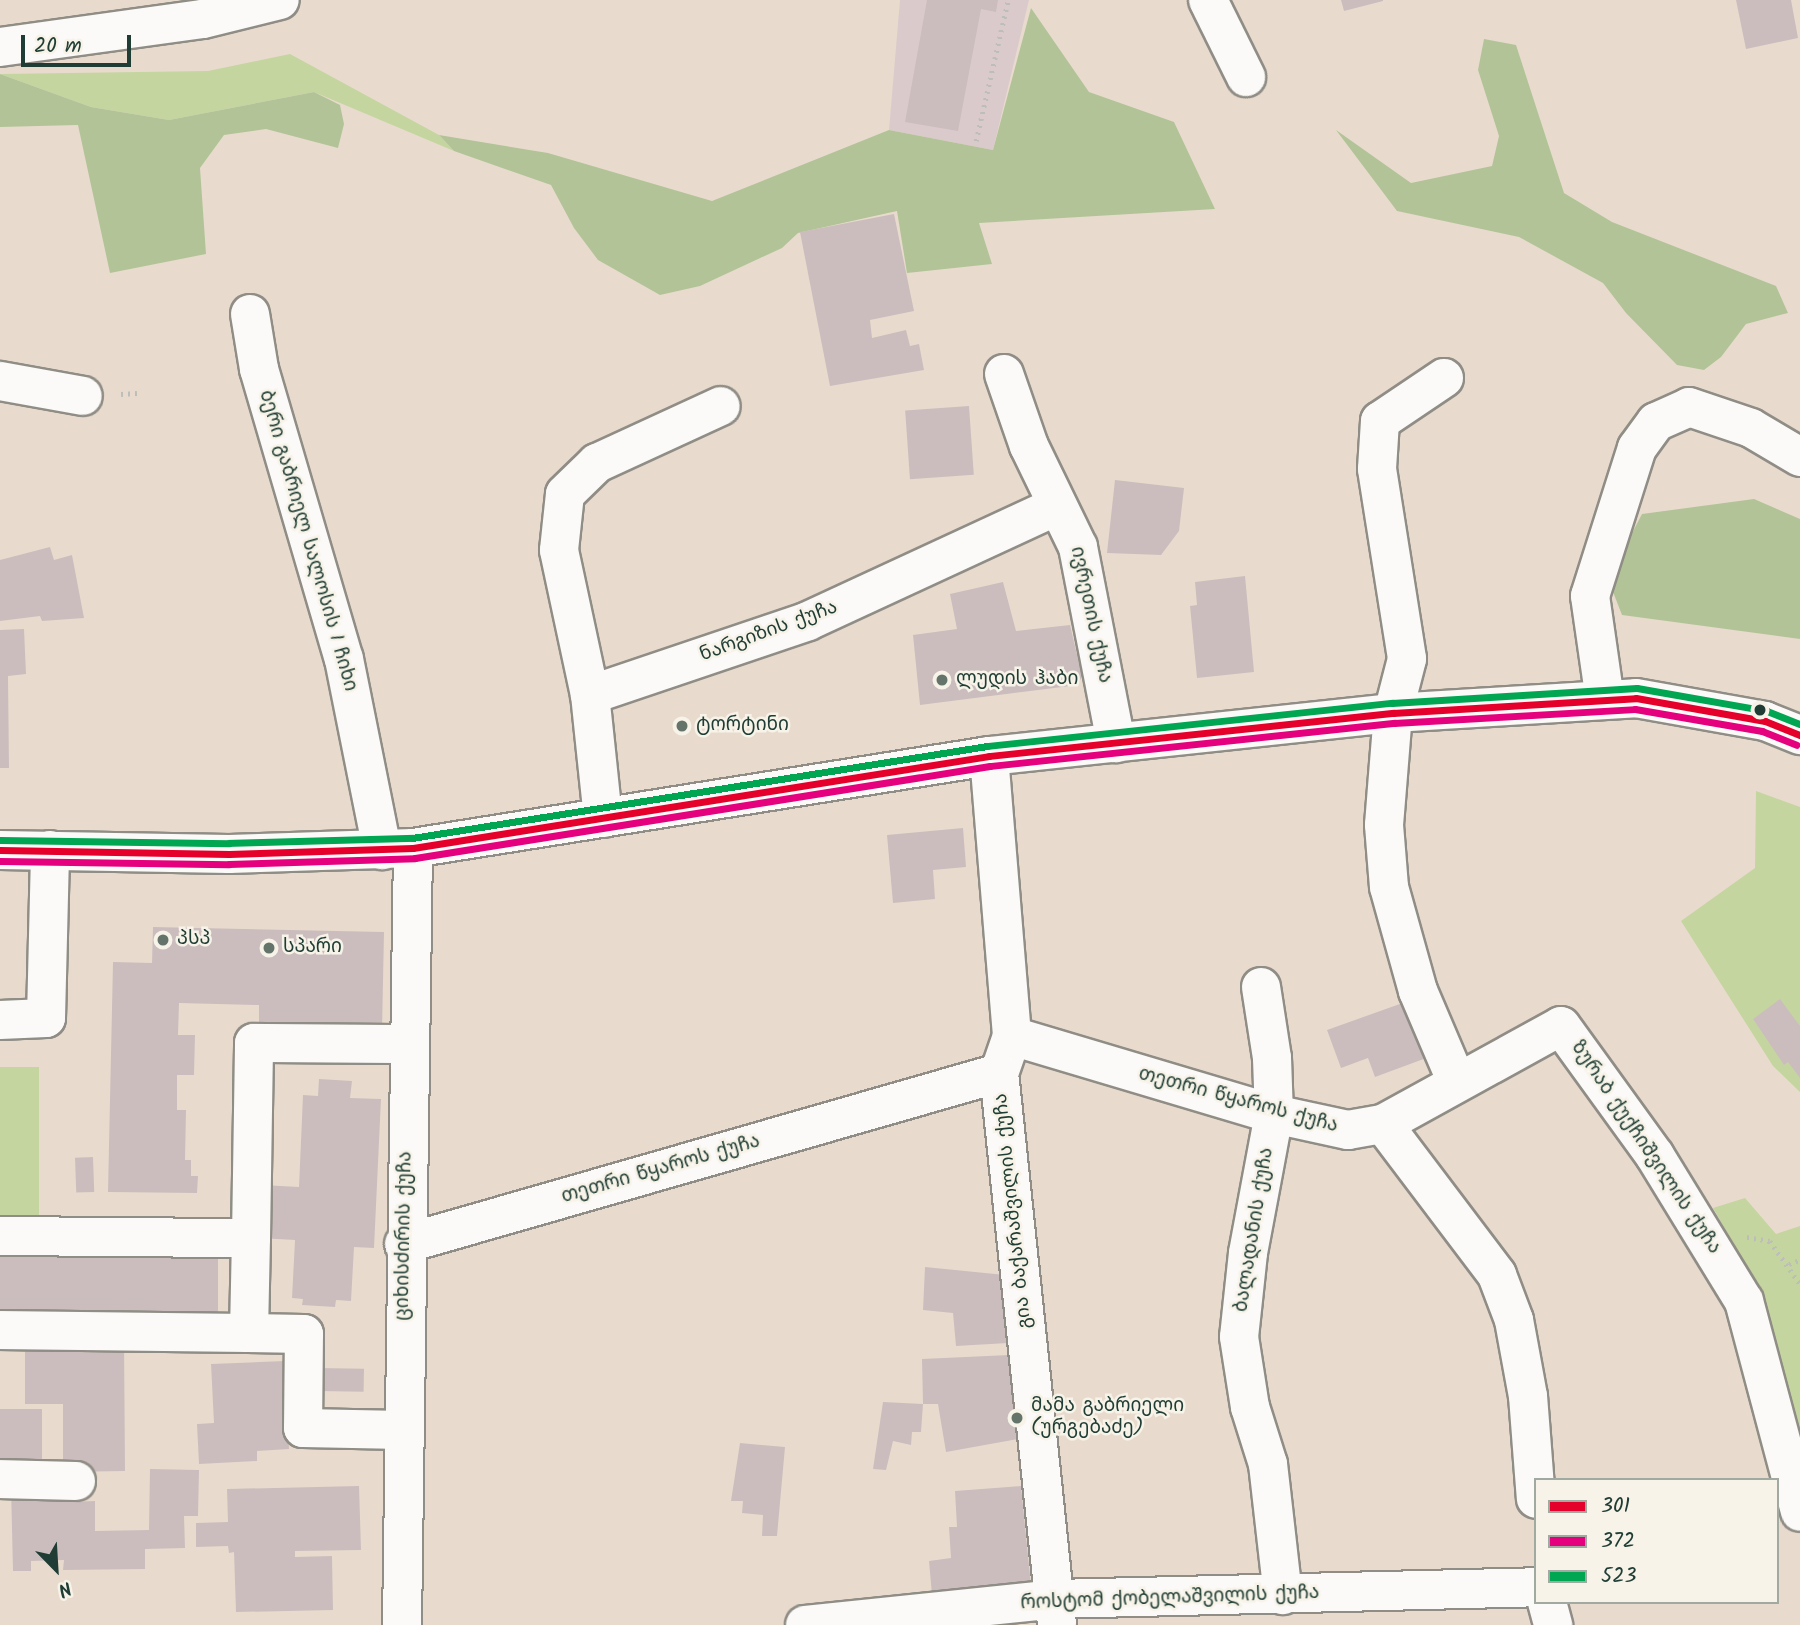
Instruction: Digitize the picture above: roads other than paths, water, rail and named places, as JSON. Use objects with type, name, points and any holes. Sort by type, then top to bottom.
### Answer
[{"type":"street","points":[[0,47],[204,19],[280,0]]},
{"type":"street","points":[[1208,0],[1246,77]]},
{"type":"street","name":"ბერი გაბრიელ სალოსის I ჩიხი","points":[[250,314],[259,369],[397,849]]},
{"type":"street","name":"ივრეთის ქუჩა","points":[[1004,374],[1029,446],[1078,547],[1116,743]]},
{"type":"street","points":[[1444,378],[1380,421],[1377,469],[1407,659],[1393,713],[1384,825],[1388,887],[1418,991],[1456,1080]]},
{"type":"street","points":[[0,381],[83,396]]},
{"type":"street","points":[[603,818],[590,695],[559,550],[565,494],[597,463],[721,406]]},
{"type":"street","points":[[1605,700],[1590,596],[1637,449],[1656,422],[1689,407],[1751,428],[1800,457]]},
{"type":"street","name":"ნარგიზის ქუჩა","points":[[590,695],[808,621],[1057,506]]},
{"type":"street","points":[[0,850],[229,854],[397,849],[989,756],[1393,713],[1636,698],[1765,721],[1800,735]]},
{"type":"street","name":"გია ბაქარაშვილის ქუჩა","points":[[989,756],[1012,1036],[999,1073],[1056,1612]]},
{"type":"street","name":"ციხისძირის ქუჩა","points":[[397,849],[408,1044],[402,1625]]},
{"type":"street","points":[[0,1020],[46,1018],[50,850]]},
{"type":"street","name":"ბალადანის ქუჩა","points":[[1261,987],[1272,1058],[1274,1114],[1248,1253],[1239,1337],[1250,1407],[1268,1464],[1283,1595]]},
{"type":"street","name":"თეთრი წყაროს ქუჩა","points":[[1012,1036],[1274,1114],[1348,1130],[1383,1124],[1456,1080],[1561,1026]]},
{"type":"street","name":"ზურაბ ქუქჩიშვილის ქუჩა","points":[[1561,1026],[1655,1156],[1744,1301],[1800,1511]]},
{"type":"street","points":[[249,1333],[254,1043],[408,1044]]},
{"type":"street","name":"თეთრი წყაროს ქუჩა","points":[[404,1244],[999,1073]]},
{"type":"street","points":[[1383,1124],[1497,1275],[1517,1332],[1528,1395],[1534,1478]]},
{"type":"street","points":[[0,1236],[251,1238]]},
{"type":"street","points":[[0,1330],[304,1334],[303,1428],[403,1430]]},
{"type":"street","points":[[0,1479],[76,1481]]},
{"type":"street","name":"როსტომ ქობელაშვილის ქუჩა","points":[[806,1625],[1056,1612],[1283,1595],[1534,1587]]},
{"type":"street","points":[[1548,1604],[1553,1625]]},
{"type":"place","name":"ლუდის ჰაბი","points":[[942,680]]},
{"type":"place","name":"ტორტინი","points":[[682,726]]},
{"type":"place","name":"პსპ","points":[[163,940]]},
{"type":"place","name":"სპარი","points":[[269,948]]},
{"type":"place","name":"მამა გაბრიელი (ურგებაძე)","points":[[1017,1418]]}]
